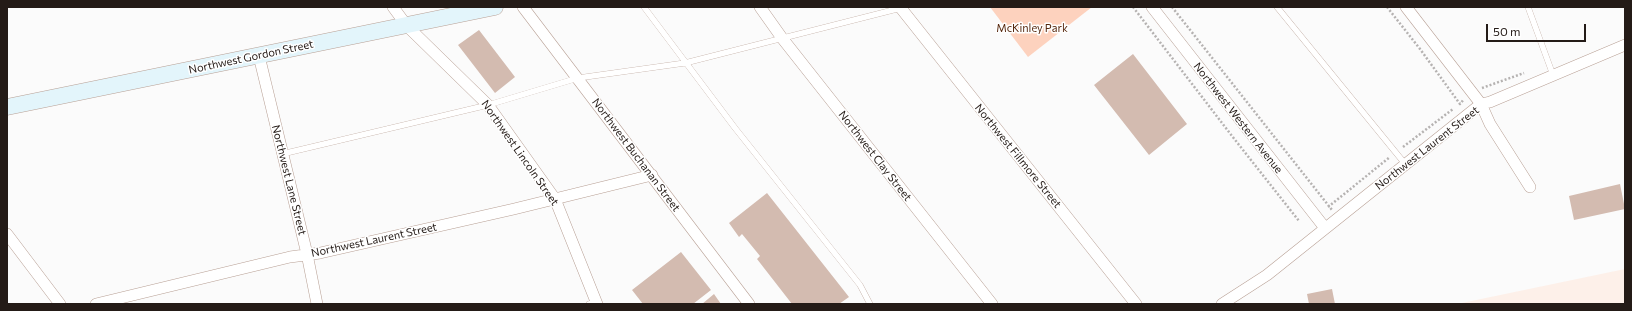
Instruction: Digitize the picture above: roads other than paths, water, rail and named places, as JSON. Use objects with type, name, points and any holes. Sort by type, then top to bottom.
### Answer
[{"type":"main road","name":"Northwest Gordon Street","points":[[7,108],[495,7]]},
{"type":"street","points":[[393,7],[407,26]]},
{"type":"street","name":"Northwest Buchanan Street","points":[[524,7],[748,304]]},
{"type":"street","name":"Northwest Clay Street","points":[[760,7],[782,38],[992,304]]},
{"type":"street","name":"Northwest Western Avenue","points":[[1152,7],[1325,228]]},
{"type":"street","points":[[1406,7],[1481,104],[1490,124],[1530,186]]},
{"type":"street","name":"Northwest Fillmore Street","points":[[900,8],[1136,304]]},
{"type":"street","name":"Northwest Lincoln Street","points":[[407,26],[488,105],[555,199],[594,303]]},
{"type":"street","name":"Northwest Laurent Street","points":[[1222,304],[1267,275],[1481,104],[1490,102],[1625,45]]},
{"type":"street","name":"Northwest Lane Street","points":[[259,56],[307,254],[317,304]]},
{"type":"street","name":"Northwest Laurent Street","points":[[96,304],[307,254],[328,252],[652,175]]},
{"type":"street","points":[[7,234],[60,304]]},
{"type":"lane","points":[[644,7],[734,128],[860,285],[870,304]]},
{"type":"lane","points":[[1277,7],[1406,165]]},
{"type":"lane","points":[[1528,7],[1553,75]]},
{"type":"lane","points":[[282,154],[488,105],[578,78],[685,63],[900,8]]},
{"type":"park label","name":"McKinley Park","points":[[1032,28]]}]
